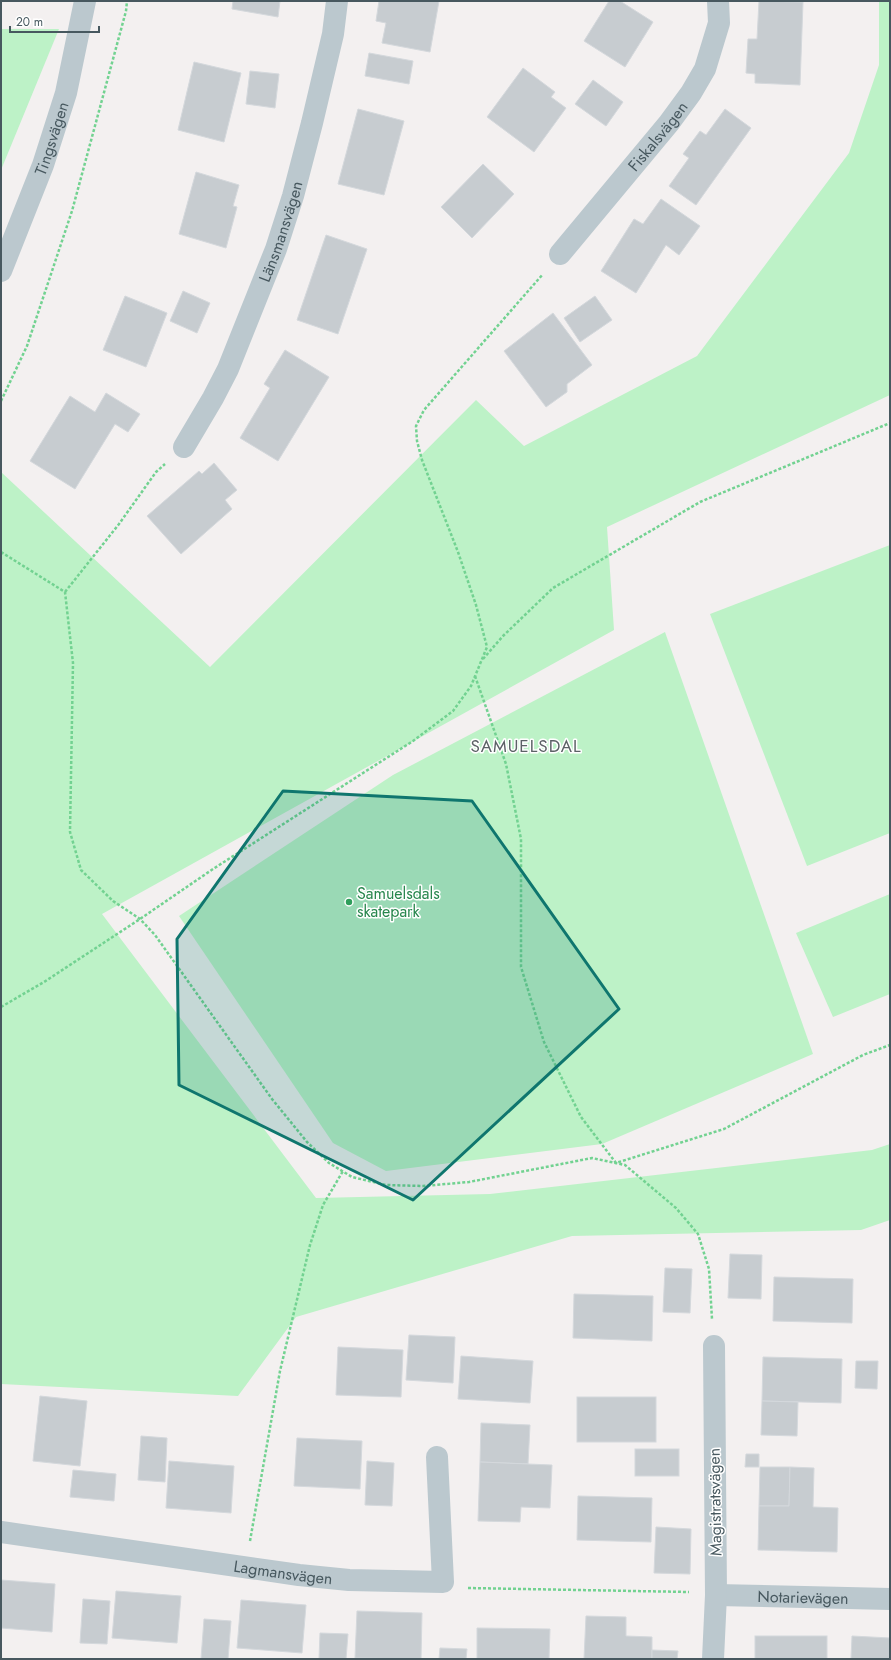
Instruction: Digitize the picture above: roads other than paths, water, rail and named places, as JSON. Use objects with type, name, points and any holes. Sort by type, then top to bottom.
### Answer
[{"type":"street","name":"Tingsvägen","points":[[1,271],[43,165],[66,94],[85,1]]},
{"type":"street","name":"Länsmansvägen","points":[[184,447],[228,369],[276,249],[293,196],[312,123],[333,34],[338,1]]},
{"type":"street","name":"Fiskalsvägen","points":[[560,254],[669,123],[691,93],[705,69],[719,23],[718,1]]},
{"type":"street","name":"Magistratsvägen","points":[[714,1346],[716,1595],[714,1659]]},
{"type":"street","name":"Lagmansvägen","points":[[1,1532],[299,1575],[349,1580],[443,1582],[437,1456]]},
{"type":"street","name":"Notarievägen","points":[[716,1595],[890,1599]]},
{"type":"place","name":"Samuelsdals skatepark","points":[[349,902]]},
{"type":"district","name":"SAMUELSDAL","points":[[526,746]]}]
